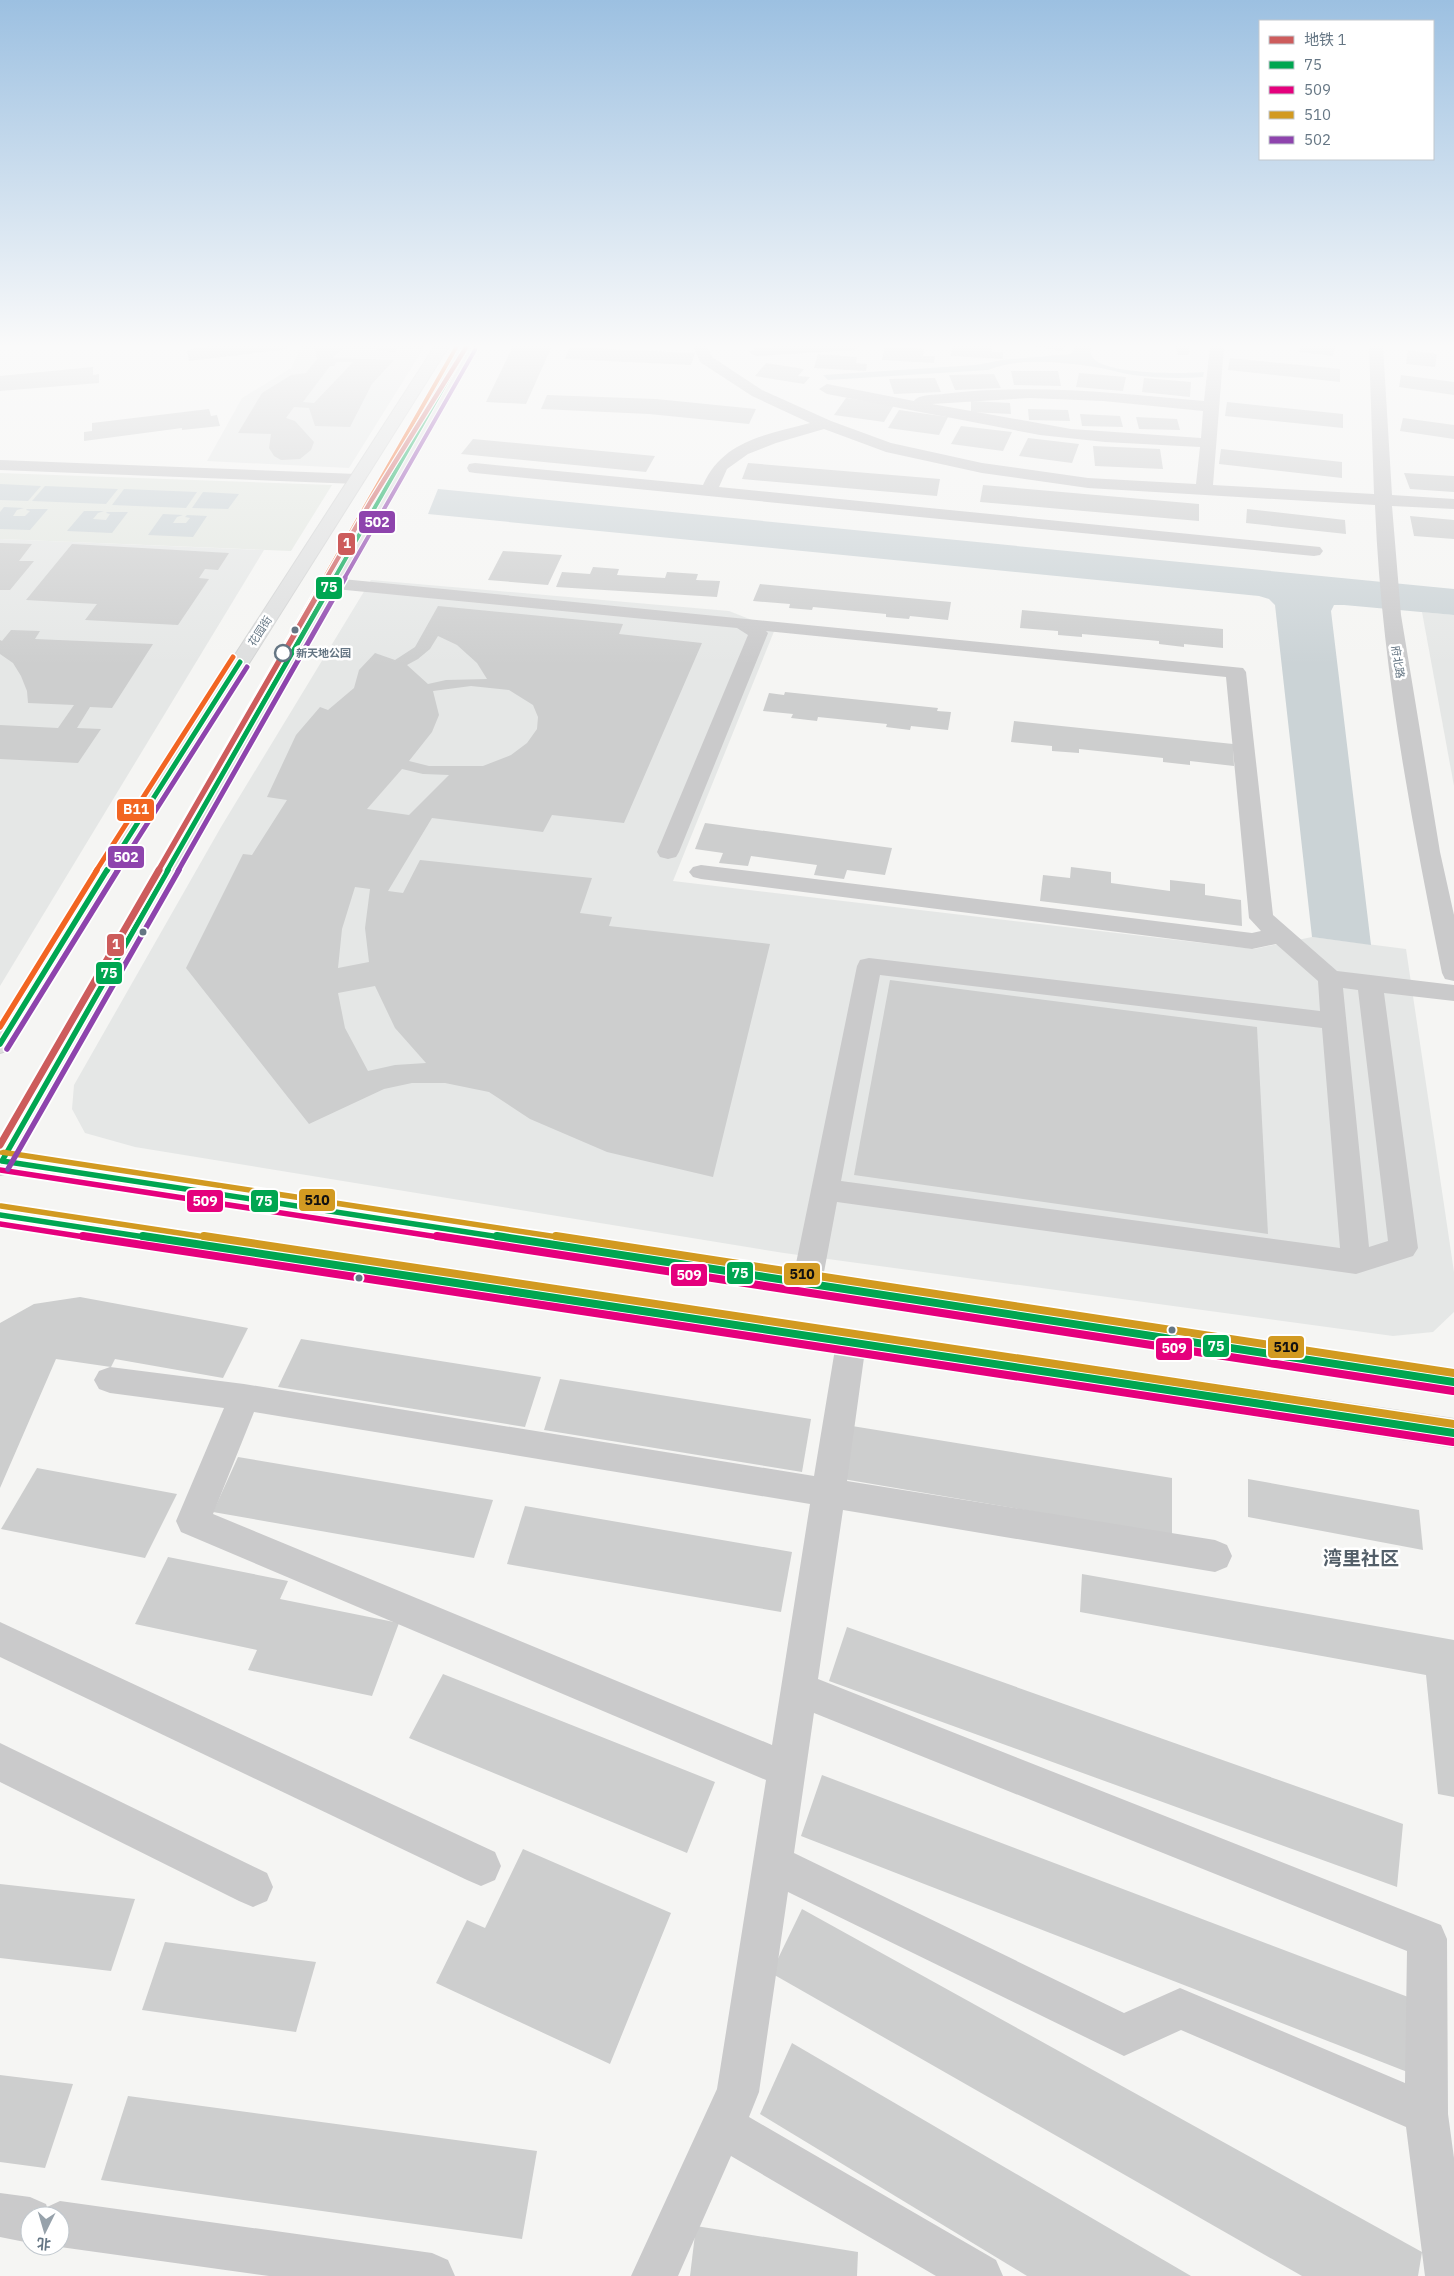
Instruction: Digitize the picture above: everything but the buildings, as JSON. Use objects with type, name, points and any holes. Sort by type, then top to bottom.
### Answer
[{"type":"main road","name":"花园街","points":[[0,1044],[74,922],[374,452]]},
{"type":"main road","points":[[407,452],[1,1162],[1454,1382]]},
{"type":"main road","points":[[0,1215],[1454,1433]]},
{"type":"street","points":[[709,490],[721,466],[742,452]]},
{"type":"street","points":[[910,452],[982,468],[1088,483],[1204,491],[1384,498],[1454,504]]},
{"type":"street","points":[[1204,491],[1207,452]]},
{"type":"street","name":"府北路","points":[[1382,452],[1386,578],[1391,615],[1429,852],[1454,973]]},
{"type":"street","points":[[0,465],[357,479]]},
{"type":"street","points":[[475,468],[1314,551]]},
{"type":"street","points":[[332,584],[1236,672],[1261,918],[1330,978],[1454,993]]},
{"type":"street","points":[[668,852],[758,633],[742,623]]},
{"type":"street","points":[[701,872],[1252,941],[1281,935]]},
{"type":"street","points":[[807,1284],[869,966],[1334,1021]]},
{"type":"street","points":[[1330,978],[1356,1262]]},
{"type":"street","points":[[824,1189],[1356,1262],[1403,1248],[1370,983]]},
{"type":"street","points":[[654,2276],[738,2092],[851,1342]]},
{"type":"street","points":[[110,1380],[244,1397],[1215,1556]]},
{"type":"street","points":[[244,1397],[193,1521],[787,1770]]},
{"type":"street","points":[[0,1639],[481,1866]]},
{"type":"street","points":[[799,1689],[1427,1939],[1426,2114],[1448,2276]]},
{"type":"street","points":[[0,1762],[253,1887]]},
{"type":"street","points":[[773,1864],[1124,2035],[1180,2008],[1426,2114]]},
{"type":"street","points":[[722,2126],[980,2276]]},
{"type":"street","points":[[0,2215],[20,2218]]},
{"type":"street","points":[[70,2225],[432,2276]]},
{"type":"shaded area","points":[[212,452],[359,452],[349,468],[207,461]]},
{"type":"shaded area","points":[[0,473],[332,485],[291,551],[0,539]]},
{"type":"shaded area","points":[[0,484],[41,486],[28,501],[0,500]]},
{"type":"shaded area","points":[[45,486],[118,489],[106,504],[32,501]]},
{"type":"shaded area","points":[[124,489],[197,492],[186,508],[112,505]]},
{"type":"shaded area","points":[[438,489],[1454,589],[1454,615],[1344,605],[1334,605],[1331,611],[1371,945],[1312,937],[1275,605],[1269,599],[1259,596],[428,514]]},
{"type":"shaded area","points":[[203,492],[239,494],[228,509],[192,508]]},
{"type":"shaded area","points":[[4,507],[24,508],[17,510],[13,516],[25,516],[30,511],[27,509],[48,509],[30,530],[0,529],[0,512]]},
{"type":"shaded area","points":[[84,511],[104,511],[98,513],[93,519],[106,520],[110,514],[107,512],[128,512],[112,533],[67,531]]},
{"type":"shaded area","points":[[163,514],[183,515],[177,517],[173,523],[186,523],[190,518],[185,517],[187,515],[207,516],[193,537],[148,535]]},
{"type":"shaded area","points":[[0,539],[264,550],[0,986]]},
{"type":"shaded area","points":[[371,580],[729,611],[775,629],[673,881],[1254,949],[1312,937],[1406,949],[1454,1272],[1454,1312],[1433,1332],[1393,1336],[784,1253],[135,1147],[85,1133],[72,1109],[74,1085],[221,827]]},
{"type":"shaded area","points":[[1422,612],[1454,615],[1454,786]]},
{"type":"metro line","name":"1","points":[[0,1145],[371,501],[401,452]]},
{"type":"transit line","name":"B11","points":[[0,1147],[396,452]]},
{"type":"transit line","name":"75","points":[[406,452],[2,1161],[1454,1382]]},
{"type":"transit line","name":"502","points":[[8,1169],[417,452]]},
{"type":"transit line","name":"B11","points":[[0,1027],[67,917],[233,657]]},
{"type":"transit line","name":"75","points":[[0,1044],[74,922],[240,662]]},
{"type":"transit line","name":"502","points":[[7,1049],[81,927],[247,667]]},
{"type":"transit line","name":"510","points":[[1,1152],[1454,1373]]},
{"type":"transit line","name":"509","points":[[0,1170],[1453,1391]]},
{"type":"transit line","name":"510","points":[[1,1206],[1454,1424]]},
{"type":"transit line","name":"75","points":[[0,1215],[1454,1433]]},
{"type":"transit line","name":"509","points":[[0,1224],[1453,1442]]},
{"type":"place","name":"新天地公园","points":[[283,653]]},
{"type":"district","name":"湾里社区","points":[[1361,1558]]}]
